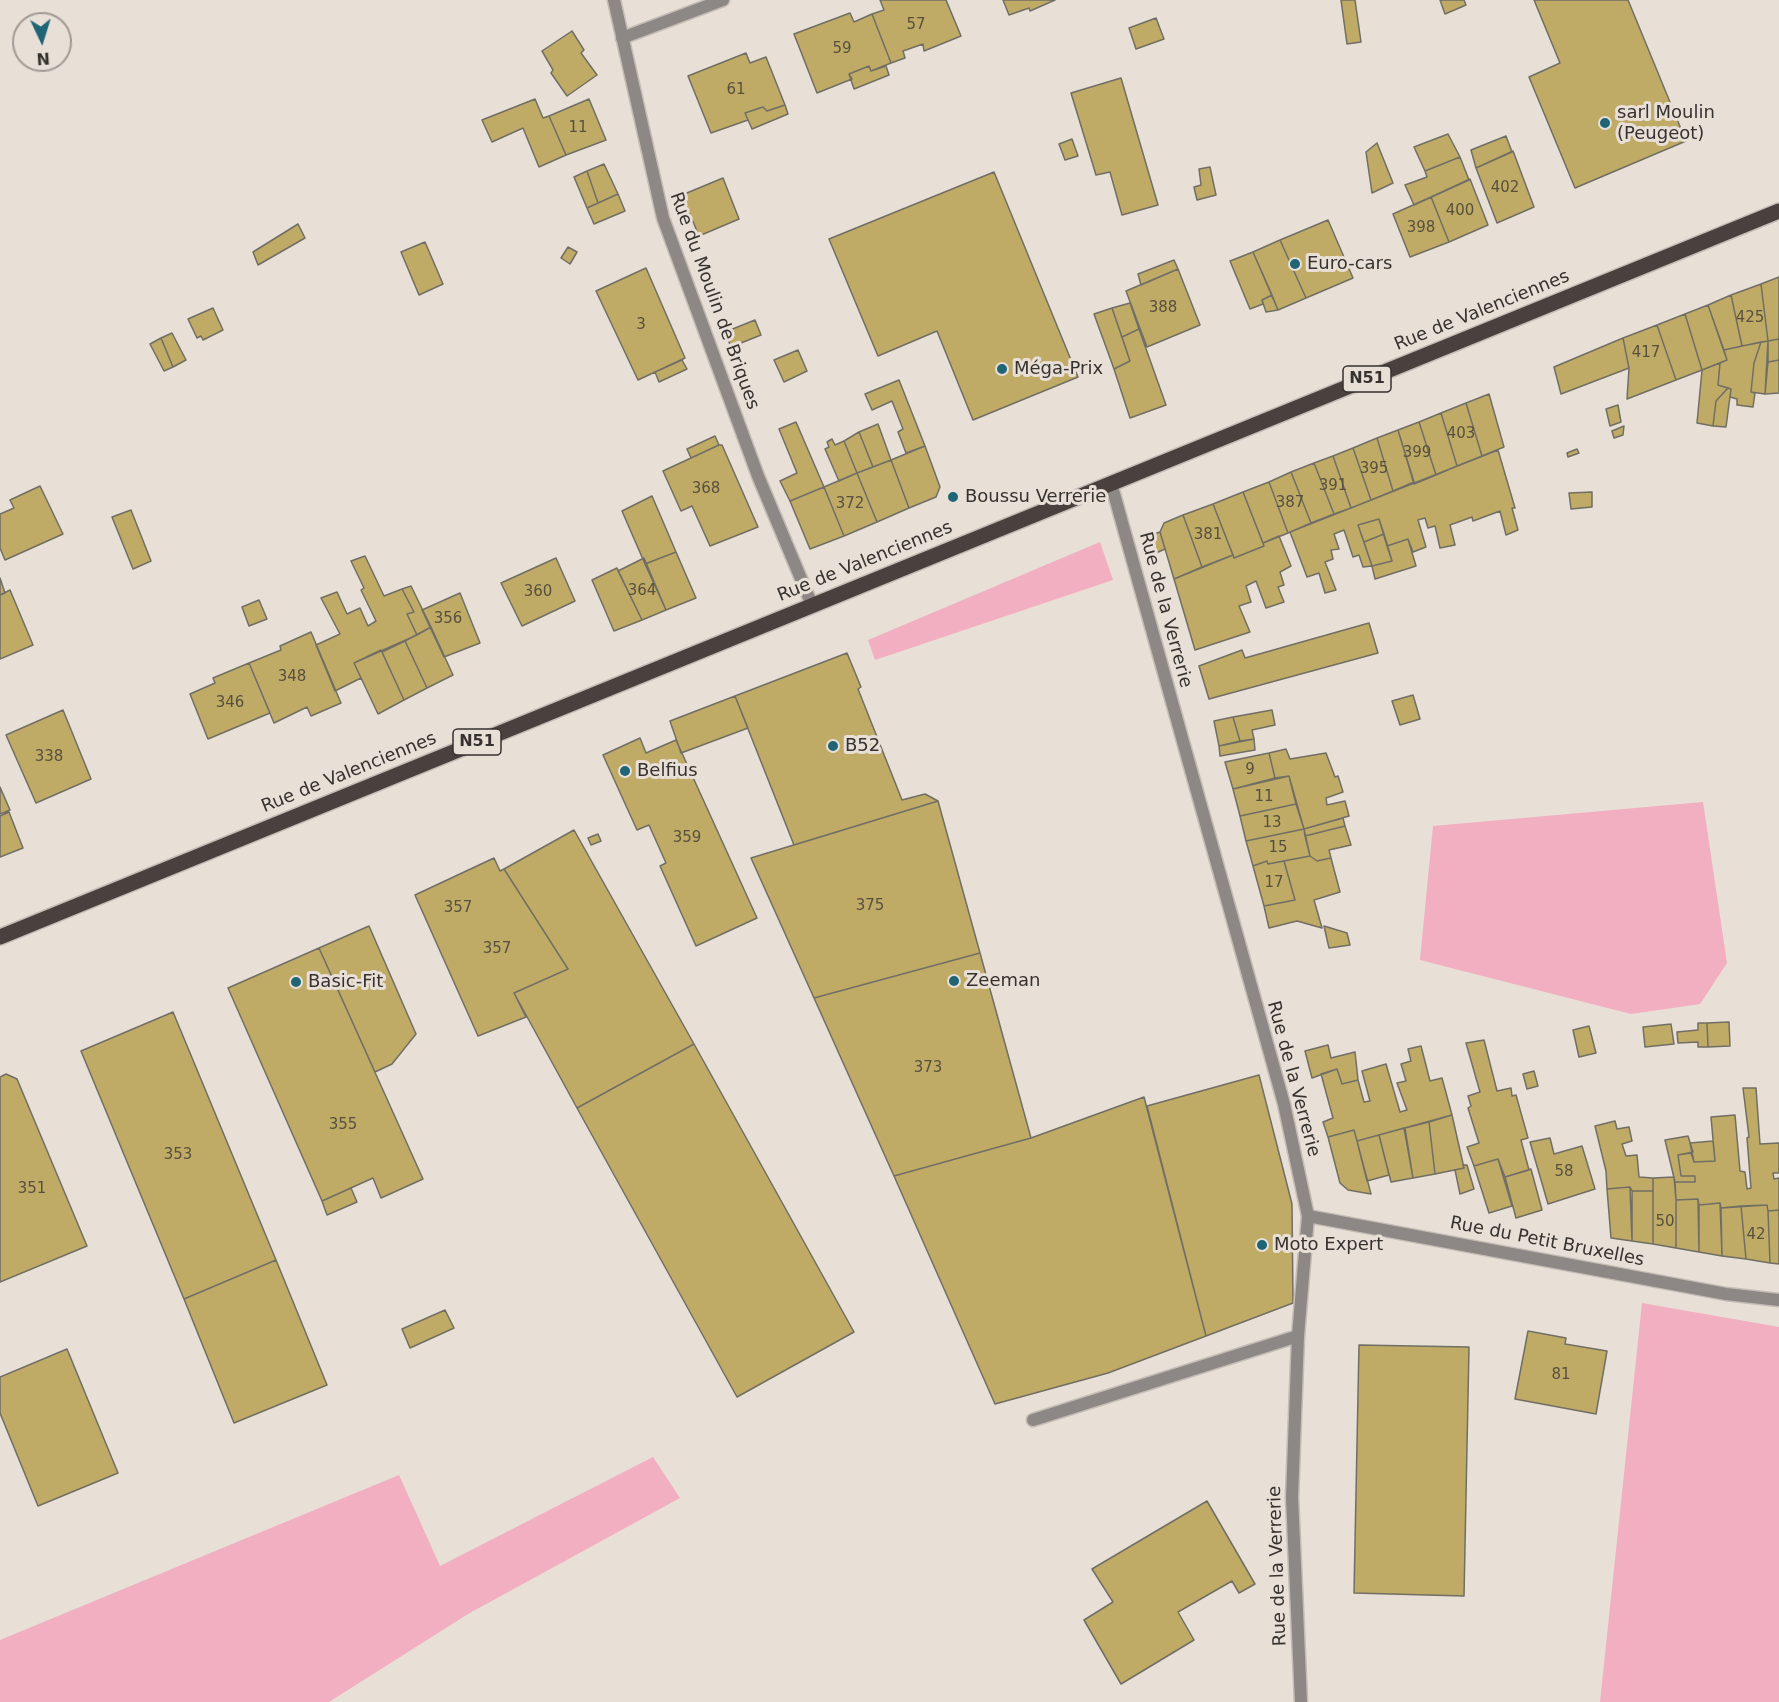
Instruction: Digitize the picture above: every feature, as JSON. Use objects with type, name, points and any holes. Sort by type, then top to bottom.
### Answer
[{"type":"main road","name":"Rue de Valenciennes","points":[[0,937],[1779,211]]},
{"type":"street","name":"Rue du Moulin de Briques","points":[[614,0],[654,186],[674,250],[758,476],[812,605]]},
{"type":"street","points":[[622,38],[723,0]]},
{"type":"street","name":"Rue de la Verrerie","points":[[1111,483],[1284,1104],[1308,1216],[1298,1336],[1292,1497],[1301,1702]]},
{"type":"street","name":"Rue du Petit Bruxelles","points":[[1308,1216],[1726,1294],[1779,1300]]},
{"type":"street","points":[[1033,1420],[1298,1336]]},
{"type":"shaded area","points":[[1100,542],[1113,580],[875,660],[868,640]]},
{"type":"shaded area","points":[[1703,802],[1727,963],[1700,1004],[1631,1014],[1420,960],[1433,826]]},
{"type":"shaded area","points":[[1642,1303],[1779,1327],[1779,1702],[1600,1702]]},
{"type":"shaded area","points":[[653,1457],[680,1498],[468,1614],[329,1702],[0,1702],[0,1640],[399,1475],[440,1566]]},
{"type":"building","points":[[880,0],[946,0],[961,36],[924,51],[923,44],[903,51],[905,58],[891,63],[872,14],[884,10]]},
{"type":"building","points":[[1003,0],[1055,0],[1030,11],[1029,8],[1009,15]]},
{"type":"building","points":[[1341,0],[1355,0],[1361,42],[1347,44]]},
{"type":"building","points":[[1440,0],[1464,0],[1466,5],[1445,14]]},
{"type":"building","points":[[1534,0],[1628,0],[1686,141],[1575,188],[1529,77],[1560,63]]},
{"type":"building","points":[[850,13],[854,22],[872,14],[891,63],[871,71],[869,66],[849,74],[852,79],[817,93],[794,34]]},
{"type":"building","points":[[1156,18],[1164,39],[1136,49],[1129,28]]},
{"type":"building","points":[[572,31],[584,50],[581,53],[597,75],[567,96],[551,73],[553,70],[542,51]]},
{"type":"building","points":[[746,53],[750,63],[766,57],[785,105],[767,111],[763,107],[745,113],[748,120],[711,133],[688,76]]},
{"type":"building","points":[[869,66],[871,71],[886,66],[889,75],[854,89],[849,74]]},
{"type":"building","points":[[1121,78],[1158,205],[1122,215],[1110,172],[1096,175],[1071,93]]},
{"type":"building","points":[[535,99],[543,118],[549,116],[566,155],[539,167],[523,128],[492,142],[482,120]]},
{"type":"building","points":[[589,99],[606,140],[566,155],[549,116]]},
{"type":"building","points":[[785,105],[788,114],[752,129],[745,113],[763,107],[767,111]]},
{"type":"building","points":[[1448,134],[1460,157],[1425,171],[1414,147]]},
{"type":"building","points":[[1506,136],[1512,152],[1476,168],[1471,150]]},
{"type":"building","points":[[1072,139],[1078,156],[1065,160],[1059,144]]},
{"type":"building","points":[[1377,143],[1393,183],[1372,193],[1366,152]]},
{"type":"building","points":[[1513,151],[1534,207],[1497,223],[1476,168]]},
{"type":"building","points":[[1460,157],[1469,180],[1414,205],[1405,185],[1427,177],[1425,171]]},
{"type":"building","points":[[604,164],[618,194],[598,203],[587,171]]},
{"type":"building","points":[[1210,167],[1216,195],[1197,200],[1194,187],[1201,185],[1199,169]]},
{"type":"building","points":[[587,171],[598,203],[587,208],[574,177]]},
{"type":"building","points":[[994,172],[1078,377],[973,420],[937,331],[878,356],[829,239]]},
{"type":"building","points":[[723,178],[739,219],[699,236],[682,195]]},
{"type":"building","points":[[1470,179],[1488,225],[1449,242],[1431,197]]},
{"type":"building","points":[[618,194],[625,211],[594,224],[587,208]]},
{"type":"building","points":[[1431,197],[1449,242],[1410,257],[1393,214]]},
{"type":"building","points":[[1328,220],[1353,278],[1306,298],[1280,240]]},
{"type":"building","points":[[298,224],[305,238],[258,265],[253,252]]},
{"type":"building","points":[[1280,240],[1306,298],[1278,310],[1253,252]]},
{"type":"building","points":[[425,242],[443,284],[419,295],[401,252]]},
{"type":"building","points":[[568,247],[577,252],[570,264],[561,258]]},
{"type":"building","points":[[1253,252],[1272,295],[1262,300],[1263,304],[1250,309],[1230,261]]},
{"type":"building","points":[[1174,260],[1178,269],[1141,285],[1138,274]]},
{"type":"building","points":[[646,268],[685,358],[638,380],[596,291]]},
{"type":"building","points":[[1178,269],[1200,325],[1147,347],[1126,291]]},
{"type":"building","points":[[1779,277],[1779,339],[1768,341],[1761,284]]},
{"type":"building","points":[[1761,284],[1768,341],[1742,346],[1731,295]]},
{"type":"building","points":[[1272,295],[1278,310],[1266,312],[1262,300]]},
{"type":"building","points":[[1731,295],[1742,346],[1724,350],[1708,305]]},
{"type":"building","points":[[1130,303],[1139,329],[1122,337],[1112,308]]},
{"type":"building","points":[[1708,305],[1727,360],[1702,370],[1685,314]]},
{"type":"building","points":[[213,308],[223,330],[203,340],[201,336],[197,338],[188,319]]},
{"type":"building","points":[[1112,308],[1130,361],[1114,369],[1094,314]]},
{"type":"building","points":[[1685,314],[1702,370],[1676,380],[1657,325]]},
{"type":"building","points":[[755,320],[761,335],[731,347],[725,332]]},
{"type":"building","points":[[1657,325],[1676,380],[1627,399],[1629,368],[1623,338]]},
{"type":"building","points":[[1139,329],[1166,405],[1130,418],[1114,369],[1130,361],[1122,337]]},
{"type":"building","points":[[172,333],[186,360],[173,367],[161,338]]},
{"type":"building","points":[[161,338],[173,367],[164,371],[150,344]]},
{"type":"building","points":[[1623,338],[1629,368],[1561,394],[1554,367]]},
{"type":"building","points":[[1779,339],[1779,360],[1768,362],[1768,341]]},
{"type":"building","points":[[1768,341],[1765,394],[1751,392],[1754,363],[1761,342]]},
{"type":"building","points":[[1761,342],[1754,363],[1751,392],[1755,393],[1753,407],[1737,405],[1737,399],[1730,397],[1731,389],[1718,385],[1720,363],[1727,360],[1724,350]]},
{"type":"building","points":[[798,350],[807,371],[784,382],[774,360]]},
{"type":"building","points":[[682,360],[687,369],[659,382],[655,372]]},
{"type":"building","points":[[1779,360],[1779,393],[1765,394],[1768,362]]},
{"type":"building","points":[[1720,363],[1718,385],[1728,388],[1716,401],[1713,426],[1697,423],[1702,370]]},
{"type":"building","points":[[899,380],[925,446],[906,453],[898,432],[903,429],[892,401],[872,410],[865,394]]},
{"type":"building","points":[[1728,388],[1731,389],[1726,427],[1713,426],[1716,401]]},
{"type":"building","points":[[1489,394],[1504,447],[1482,456],[1466,403]]},
{"type":"building","points":[[1466,403],[1482,456],[1457,466],[1441,413]]},
{"type":"building","points":[[1618,405],[1621,422],[1610,426],[1606,409]]},
{"type":"building","points":[[1441,413],[1457,466],[1436,475],[1419,422]]},
{"type":"building","points":[[796,422],[824,487],[790,501],[780,481],[797,473],[779,429]]},
{"type":"building","points":[[1419,422],[1436,475],[1414,484],[1398,430]]},
{"type":"building","points":[[878,424],[891,460],[873,467],[859,432]]},
{"type":"building","points":[[1624,426],[1623,435],[1614,438],[1612,431]]},
{"type":"building","points":[[1398,430],[1414,482],[1393,491],[1377,438]]},
{"type":"building","points":[[859,432],[873,467],[857,473],[844,441]]},
{"type":"building","points":[[715,436],[719,445],[691,458],[687,449]]},
{"type":"building","points":[[1377,438],[1393,491],[1371,500],[1353,448]]},
{"type":"building","points":[[832,439],[835,445],[844,441],[857,473],[839,481],[825,449],[829,447],[827,442]]},
{"type":"building","points":[[722,445],[758,527],[710,546],[692,506],[681,511],[663,471]]},
{"type":"building","points":[[925,446],[940,487],[936,497],[909,508],[891,460]]},
{"type":"building","points":[[1353,448],[1371,500],[1351,508],[1333,456]]},
{"type":"building","points":[[1577,449],[1579,453],[1568,457],[1567,453]]},
{"type":"building","points":[[1498,450],[1515,508],[1512,508],[1518,530],[1506,535],[1500,511],[1473,521],[1472,517],[1450,525],[1455,545],[1440,548],[1435,526],[1428,528],[1425,518],[1418,520],[1426,547],[1413,552],[1408,539],[1387,546],[1379,519],[1358,525],[1372,566],[1363,567],[1359,555],[1353,557],[1344,530],[1334,534],[1339,549],[1331,550],[1333,559],[1325,562],[1336,590],[1325,593],[1319,573],[1307,577],[1290,532]]},
{"type":"building","points":[[1333,456],[1351,508],[1334,514],[1314,463]]},
{"type":"building","points":[[891,460],[909,508],[877,522],[857,473]]},
{"type":"building","points":[[1314,463],[1334,514],[1311,523],[1291,472]]},
{"type":"building","points":[[1291,472],[1311,523],[1288,533],[1269,482]]},
{"type":"building","points":[[857,473],[877,522],[844,536],[824,487]]},
{"type":"building","points":[[1269,482],[1288,533],[1263,543],[1243,492]]},
{"type":"building","points":[[40,486],[63,534],[5,560],[0,548],[0,514],[14,508],[10,500]]},
{"type":"building","points":[[824,487],[844,536],[810,549],[790,501]]},
{"type":"building","points":[[1243,492],[1264,546],[1234,558],[1213,504]]},
{"type":"building","points":[[1592,492],[1592,507],[1571,509],[1569,493]]},
{"type":"building","points":[[652,496],[676,552],[645,564],[622,511]]},
{"type":"building","points":[[1213,504],[1233,555],[1202,567],[1183,515]]},
{"type":"building","points":[[131,510],[151,561],[133,569],[112,517]]},
{"type":"building","points":[[1183,515],[1202,567],[1174,579],[1160,532],[1164,523]]},
{"type":"building","points":[[1379,519],[1384,534],[1364,542],[1358,525]]},
{"type":"building","points":[[1160,532],[1165,549],[1156,553],[1150,535]]},
{"type":"building","points":[[1384,534],[1392,561],[1372,566],[1364,542]]},
{"type":"building","points":[[1279,536],[1291,566],[1280,572],[1284,585],[1278,587],[1284,602],[1266,608],[1256,581],[1246,586],[1251,602],[1239,606],[1250,632],[1195,650],[1174,579],[1233,555],[1234,558],[1264,546],[1263,543]]},
{"type":"building","points":[[1408,539],[1416,566],[1375,579],[1372,566],[1392,561],[1387,546]]},
{"type":"building","points":[[676,552],[696,598],[666,610],[645,564]]},
{"type":"building","points":[[365,556],[384,596],[402,589],[414,612],[407,614],[417,635],[354,663],[361,678],[335,691],[316,645],[340,634],[321,598],[337,592],[347,614],[360,608],[368,626],[376,621],[361,590],[364,588],[351,561]]},
{"type":"building","points":[[556,558],[575,601],[522,626],[501,583]]},
{"type":"building","points":[[644,558],[666,610],[642,620],[618,571]]},
{"type":"building","points":[[617,568],[642,620],[614,631],[592,580]]},
{"type":"building","points":[[0,578],[5,593],[0,595]]},
{"type":"building","points":[[411,586],[431,627],[417,635],[407,614],[414,612],[402,589]]},
{"type":"building","points":[[10,590],[33,645],[0,659],[0,595]]},
{"type":"building","points":[[460,593],[480,643],[444,657],[422,610]]},
{"type":"building","points":[[259,600],[267,619],[249,626],[242,607]]},
{"type":"building","points":[[1369,623],[1378,653],[1209,699],[1199,666],[1242,650],[1245,658]]},
{"type":"building","points":[[431,627],[453,675],[427,688],[405,641]]},
{"type":"building","points":[[311,632],[341,703],[311,716],[307,707],[274,723],[249,663],[281,650],[280,646]]},
{"type":"building","points":[[405,641],[427,688],[404,700],[382,652]]},
{"type":"building","points":[[381,650],[404,700],[378,714],[354,663]]},
{"type":"building","points":[[847,653],[861,687],[858,689],[902,800],[925,794],[938,801],[794,845],[735,696]]},
{"type":"building","points":[[249,663],[270,713],[208,739],[190,694],[215,683],[213,678]]},
{"type":"building","points":[[1413,695],[1420,719],[1400,725],[1392,701]]},
{"type":"building","points":[[735,696],[748,728],[681,753],[670,721]]},
{"type":"building","points":[[63,710],[91,779],[36,803],[6,735]]},
{"type":"building","points":[[1272,710],[1275,725],[1252,730],[1254,739],[1240,741],[1233,717]]},
{"type":"building","points":[[1233,717],[1240,741],[1219,746],[1214,721]]},
{"type":"building","points":[[640,738],[646,753],[676,740],[757,918],[696,946],[660,866],[666,863],[649,825],[637,830],[603,755]]},
{"type":"building","points":[[1254,739],[1255,750],[1220,756],[1219,746]]},
{"type":"building","points":[[1286,749],[1290,759],[1326,753],[1335,777],[1338,776],[1343,792],[1326,798],[1327,805],[1345,801],[1349,816],[1304,829],[1289,776],[1275,778],[1269,753]]},
{"type":"building","points":[[1269,753],[1275,778],[1233,789],[1225,762]]},
{"type":"building","points":[[1289,776],[1296,804],[1240,816],[1233,789]]},
{"type":"building","points":[[0,787],[10,810],[0,814]]},
{"type":"building","points":[[938,801],[980,953],[814,998],[751,858]]},
{"type":"building","points":[[1296,804],[1304,829],[1246,841],[1240,816]]},
{"type":"building","points":[[9,812],[23,848],[0,857],[0,816]]},
{"type":"building","points":[[1343,818],[1345,826],[1305,836],[1304,829]]},
{"type":"building","points":[[1345,826],[1351,845],[1329,850],[1331,858],[1317,861],[1310,856],[1305,836]]},
{"type":"building","points":[[1304,829],[1310,856],[1268,864],[1267,861],[1253,866],[1246,841]]},
{"type":"building","points":[[574,830],[694,1044],[577,1108],[514,993],[568,969],[504,869]]},
{"type":"building","points":[[598,834],[601,841],[591,845],[588,838]]},
{"type":"building","points":[[1310,856],[1317,861],[1331,858],[1340,892],[1314,900],[1322,928],[1297,921],[1269,928],[1264,906],[1295,900],[1284,861]]},
{"type":"building","points":[[494,858],[500,871],[504,869],[568,969],[514,993],[526,1017],[478,1036],[415,895]]},
{"type":"building","points":[[1267,861],[1268,864],[1284,861],[1295,900],[1264,906],[1253,866]]},
{"type":"building","points":[[369,926],[416,1034],[392,1064],[375,1072],[319,948]]},
{"type":"building","points":[[1324,926],[1347,933],[1350,945],[1329,948]]},
{"type":"building","points":[[319,948],[423,1179],[381,1198],[373,1178],[322,1201],[228,988]]},
{"type":"building","points":[[980,953],[1031,1138],[894,1176],[814,998]]},
{"type":"building","points":[[173,1012],[276,1260],[184,1299],[81,1051]]},
{"type":"building","points":[[1729,1022],[1730,1046],[1708,1047],[1707,1023]]},
{"type":"building","points":[[1698,1023],[1707,1023],[1708,1047],[1698,1047],[1698,1042],[1678,1043],[1677,1032],[1698,1030]]},
{"type":"building","points":[[1671,1024],[1674,1044],[1645,1047],[1643,1027]]},
{"type":"building","points":[[1589,1026],[1596,1053],[1579,1057],[1573,1030]]},
{"type":"building","points":[[1484,1040],[1497,1091],[1511,1088],[1512,1096],[1516,1095],[1528,1138],[1521,1140],[1529,1170],[1505,1177],[1498,1159],[1474,1166],[1467,1147],[1479,1143],[1468,1108],[1471,1106],[1468,1096],[1480,1092],[1466,1043]]},
{"type":"building","points":[[694,1044],[854,1332],[737,1397],[577,1108]]},
{"type":"building","points":[[1328,1045],[1331,1058],[1355,1052],[1358,1080],[1342,1084],[1337,1069],[1312,1078],[1305,1051]]},
{"type":"building","points":[[1421,1046],[1430,1081],[1442,1078],[1452,1115],[1357,1141],[1354,1130],[1328,1137],[1323,1122],[1333,1118],[1321,1074],[1337,1069],[1342,1084],[1358,1080],[1364,1102],[1370,1101],[1362,1071],[1386,1064],[1400,1112],[1407,1110],[1397,1083],[1406,1081],[1401,1064],[1411,1061],[1408,1049]]},
{"type":"building","points":[[1534,1071],[1538,1086],[1527,1089],[1523,1074]]},
{"type":"building","points":[[6,1074],[17,1079],[87,1246],[0,1282],[0,1077]]},
{"type":"building","points":[[1259,1075],[1292,1204],[1293,1303],[1206,1336],[1147,1106]]},
{"type":"building","points":[[1743,1088],[1756,1088],[1760,1144],[1779,1143],[1779,1173],[1773,1173],[1774,1179],[1779,1178],[1779,1210],[1768,1211],[1767,1205],[1721,1208],[1720,1203],[1699,1205],[1698,1199],[1676,1200],[1675,1182],[1695,1182],[1695,1176],[1681,1176],[1678,1155],[1691,1153],[1694,1162],[1715,1161],[1711,1117],[1735,1115],[1740,1171],[1745,1172],[1747,1189],[1751,1188],[1747,1138],[1749,1137]]},
{"type":"building","points":[[1144,1097],[1206,1336],[1108,1373],[995,1404],[894,1176],[1031,1138]]},
{"type":"building","points":[[1452,1115],[1464,1168],[1435,1174],[1429,1122]]},
{"type":"building","points":[[1615,1121],[1617,1129],[1629,1127],[1632,1141],[1622,1144],[1626,1156],[1637,1155],[1639,1177],[1653,1178],[1653,1191],[1632,1191],[1630,1187],[1607,1189],[1606,1171],[1595,1126]]},
{"type":"building","points":[[1429,1122],[1435,1174],[1413,1178],[1405,1128]]},
{"type":"building","points":[[1404,1128],[1413,1178],[1391,1182],[1379,1135]]},
{"type":"building","points":[[1354,1130],[1371,1194],[1348,1190],[1340,1183],[1328,1137]]},
{"type":"building","points":[[1379,1135],[1389,1175],[1367,1181],[1357,1141]]},
{"type":"building","points":[[1688,1136],[1693,1152],[1678,1155],[1681,1176],[1695,1176],[1695,1182],[1675,1182],[1665,1140]]},
{"type":"building","points":[[1550,1138],[1554,1154],[1582,1146],[1595,1189],[1548,1204],[1530,1142]]},
{"type":"building","points":[[1713,1141],[1715,1161],[1694,1162],[1690,1143]]},
{"type":"building","points":[[1498,1159],[1512,1206],[1489,1213],[1474,1166]]},
{"type":"building","points":[[1463,1165],[1467,1165],[1474,1189],[1460,1194],[1455,1170],[1464,1168]]},
{"type":"building","points":[[1531,1169],[1542,1210],[1516,1218],[1505,1177]]},
{"type":"building","points":[[1674,1177],[1676,1248],[1653,1244],[1653,1178]]},
{"type":"building","points":[[1630,1187],[1632,1241],[1611,1238],[1607,1189]]},
{"type":"building","points":[[351,1188],[357,1202],[327,1215],[322,1201]]},
{"type":"building","points":[[1632,1191],[1653,1191],[1653,1244],[1632,1241]]},
{"type":"building","points":[[1698,1199],[1699,1252],[1676,1248],[1676,1200]]},
{"type":"building","points":[[1720,1203],[1722,1256],[1699,1252],[1699,1205]]},
{"type":"building","points":[[1767,1205],[1770,1263],[1746,1259],[1741,1206]]},
{"type":"building","points":[[1741,1206],[1746,1259],[1722,1256],[1721,1208]]},
{"type":"building","points":[[1779,1210],[1779,1264],[1770,1263],[1768,1211]]},
{"type":"building","points":[[276,1260],[327,1385],[234,1423],[184,1299]]},
{"type":"building","points":[[445,1310],[454,1328],[410,1348],[402,1329]]},
{"type":"building","points":[[1528,1331],[1566,1338],[1565,1344],[1607,1351],[1596,1414],[1515,1399]]},
{"type":"building","points":[[1359,1345],[1469,1347],[1464,1596],[1354,1593]]},
{"type":"building","points":[[67,1349],[118,1473],[38,1506],[0,1413],[0,1377]]},
{"type":"building","points":[[1207,1501],[1255,1584],[1239,1593],[1232,1581],[1178,1612],[1194,1640],[1121,1684],[1084,1620],[1113,1602],[1092,1569]]},
{"type":"place","name":"sarl Moulin (Peugeot)","points":[[1605,123]]},
{"type":"place","name":"Euro-cars","points":[[1295,264]]},
{"type":"place","name":"Méga-Prix","points":[[1002,369]]},
{"type":"place","name":"Boussu Verrerie","points":[[953,497]]},
{"type":"place","name":"B52","points":[[833,746]]},
{"type":"place","name":"Belfius","points":[[625,771]]},
{"type":"place","name":"Zeeman","points":[[954,981]]},
{"type":"place","name":"Basic-Fit","points":[[296,982]]},
{"type":"place","name":"Moto Expert","points":[[1262,1245]]}]
